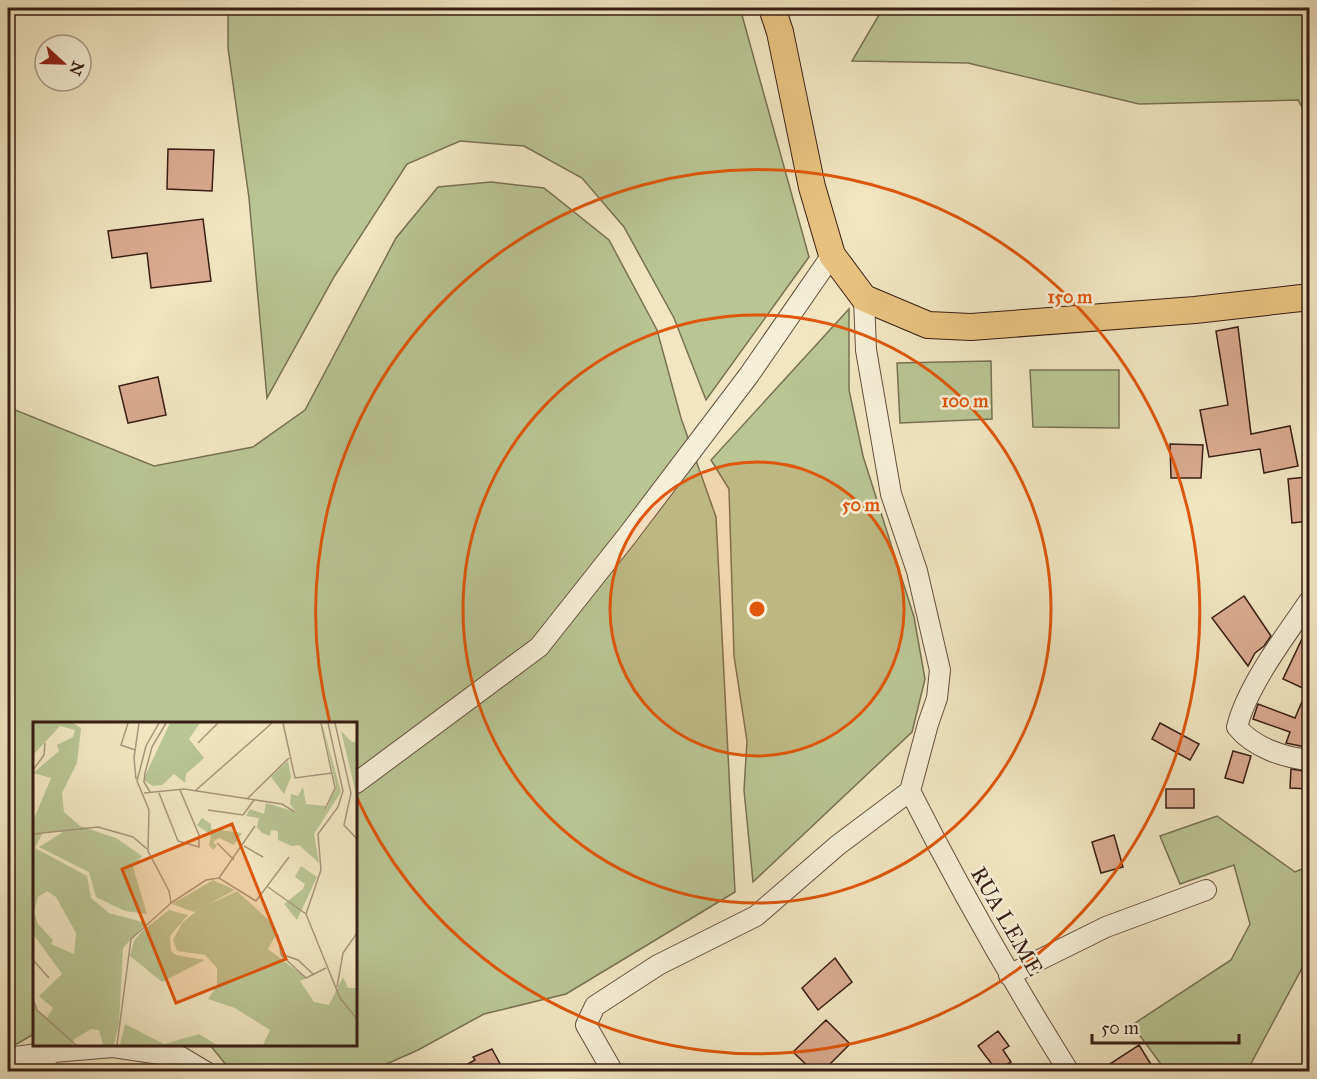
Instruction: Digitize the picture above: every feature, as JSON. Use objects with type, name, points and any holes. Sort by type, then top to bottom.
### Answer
[{"type":"main road","points":[[772,8],[780,32],[812,187],[832,255],[864,298],[928,325],[971,327],[1195,310],[1310,297]]},
{"type":"street","points":[[357,782],[539,647],[627,536],[741,385],[832,255]]},
{"type":"street","points":[[613,1071],[586,1025],[595,1006],[658,965],[756,916],[838,845],[910,791],[937,698],[940,670],[917,571],[891,494],[866,350],[864,298]]},
{"type":"street","points":[[1310,600],[1277,648],[1241,711],[1237,727],[1246,738],[1268,749],[1296,759],[1310,760]]},
{"type":"street","name":"RUA LEME","points":[[910,791],[953,875],[1009,975],[1069,1071]]},
{"type":"street","points":[[1009,975],[1106,927],[1206,890]]},
{"type":"street","points":[[8,1058],[113,1047],[181,1057],[206,1071]]},
{"type":"street","points":[[31,1071],[53,1052]]},
{"type":"green space","points":[[228,8],[740,8],[809,257],[706,400],[674,318],[624,227],[582,178],[524,146],[460,141],[407,164],[334,277],[267,398],[249,198],[228,48]]},
{"type":"green space","points":[[883,8],[1309,8],[1309,120],[1298,100],[1139,104],[968,63],[852,61]]},
{"type":"green space","points":[[491,182],[544,188],[609,240],[657,330],[681,418],[716,517],[735,892],[566,994],[484,1014],[418,1050],[371,1071],[231,1071],[211,1046],[357,1046],[357,722],[33,722],[33,1035],[8,1049],[8,407],[154,466],[253,447],[305,410],[396,238],[438,187]]},
{"type":"green space","points":[[849,309],[849,390],[863,456],[914,617],[925,679],[912,732],[753,882],[744,790],[747,741],[734,656],[729,489],[711,460]]},
{"type":"green space","points":[[991,361],[992,419],[900,423],[897,363]]},
{"type":"green space","points":[[1030,370],[1119,370],[1119,428],[1033,427]]},
{"type":"green space","points":[[1217,816],[1295,872],[1309,866],[1309,955],[1247,1071],[1166,1071],[1132,1025],[1231,960],[1250,924],[1234,865],[1180,884],[1160,836]]},
{"type":"building","points":[[168,149],[214,150],[212,191],[167,189]]},
{"type":"building","points":[[203,219],[211,281],[151,288],[147,253],[112,258],[108,231]]},
{"type":"building","points":[[1238,327],[1251,434],[1290,426],[1298,466],[1264,473],[1260,449],[1209,457],[1200,410],[1228,405],[1216,331]]},
{"type":"building","points":[[158,377],[166,415],[128,423],[119,386]]},
{"type":"building","points":[[1170,444],[1203,445],[1201,478],[1171,478]]},
{"type":"building","points":[[1306,477],[1310,521],[1292,523],[1288,479]]},
{"type":"building","points":[[1244,596],[1271,636],[1255,653],[1248,666],[1212,618]]},
{"type":"building","points":[[1310,622],[1310,748],[1286,743],[1290,732],[1253,719],[1258,704],[1295,718],[1307,690],[1283,679]]},
{"type":"building","points":[[1160,723],[1199,744],[1190,760],[1152,739]]},
{"type":"building","points":[[1233,751],[1251,756],[1243,783],[1225,778]]},
{"type":"building","points":[[1291,769],[1310,772],[1310,789],[1290,788]]},
{"type":"building","points":[[1166,789],[1194,789],[1194,808],[1166,808]]},
{"type":"building","points":[[1114,835],[1123,867],[1101,873],[1092,842]]},
{"type":"building","points":[[835,958],[852,982],[818,1010],[802,988]]},
{"type":"building","points":[[826,1020],[850,1044],[823,1071],[813,1071],[793,1052]]},
{"type":"building","points":[[998,1031],[1009,1046],[1003,1050],[1011,1062],[997,1071],[978,1046]]},
{"type":"building","points":[[1139,1045],[1155,1071],[1099,1071]]},
{"type":"building","points":[[492,1049],[504,1071],[455,1071],[475,1060],[473,1057]]}]
